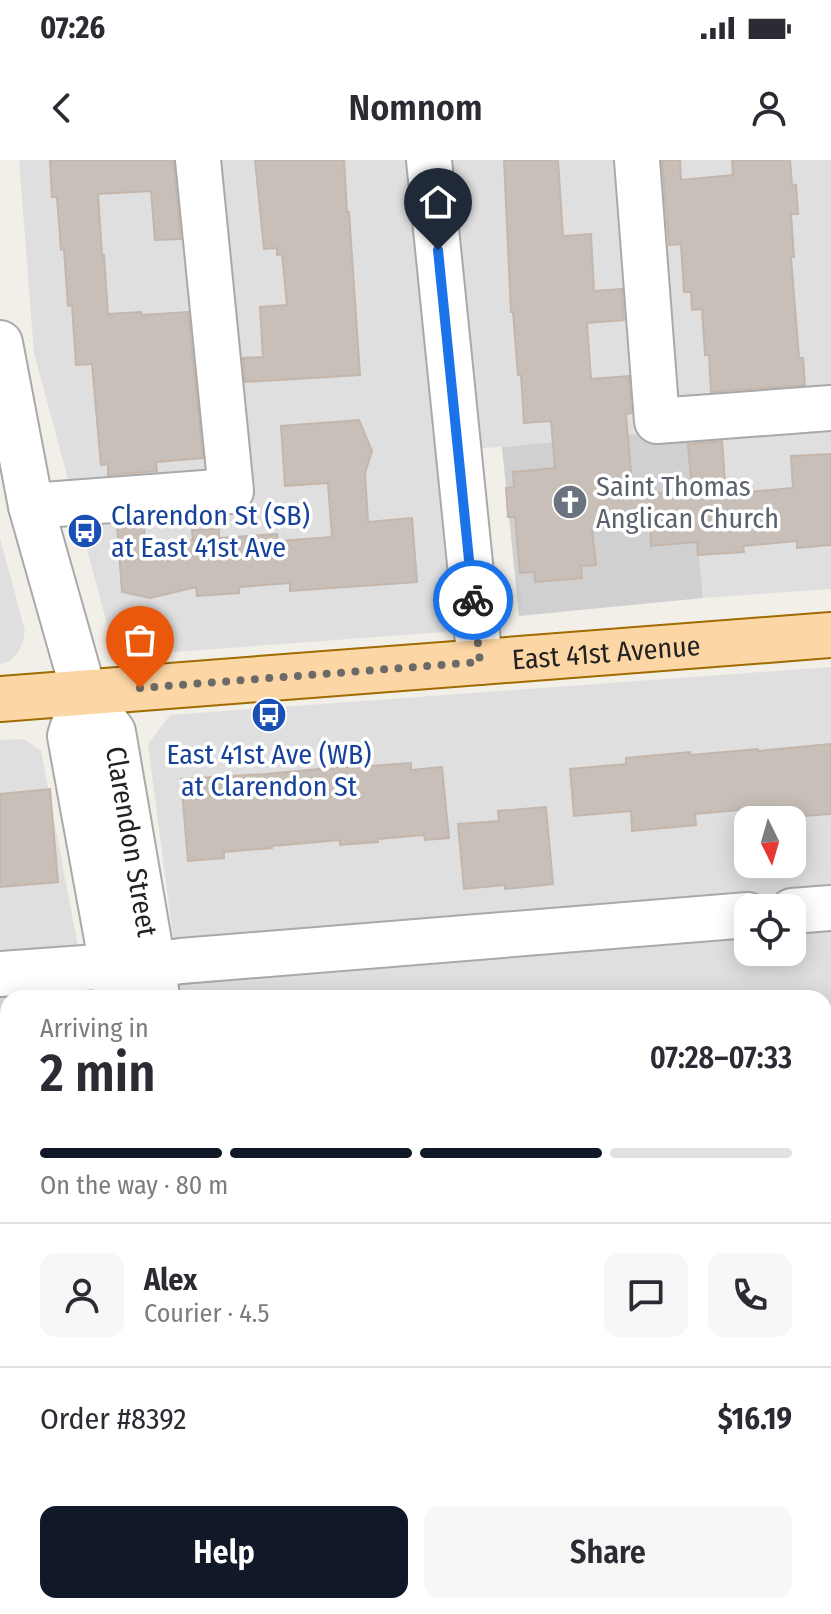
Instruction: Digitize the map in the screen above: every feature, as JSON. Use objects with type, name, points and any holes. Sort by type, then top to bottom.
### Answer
[{"type":"main road","name":"East 41st Avenue","points":[[0,699],[831,635]]},
{"type":"street","points":[[31,506],[231,491],[198,160]]},
{"type":"street","points":[[429,160],[480,662]]},
{"type":"street","points":[[637,160],[657,421],[831,408]]},
{"type":"street","points":[[0,343],[31,506],[84,693]]},
{"type":"street","name":"Clarendon Street","points":[[84,693],[70,736],[134,982]]},
{"type":"street","points":[[806,910],[831,908]]},
{"type":"street","points":[[0,974],[134,982],[181,961],[734,916]]},
{"type":"shaded area","points":[[19,160],[831,160],[831,589],[703,598],[685,429],[443,450],[458,616],[445,632],[132,655],[113,646],[34,353]]},
{"type":"shaded area","points":[[686,429],[703,598],[519,616],[502,447]]},
{"type":"shaded area","points":[[0,538],[25,631],[17,654],[0,664]]},
{"type":"shaded area","points":[[831,667],[831,990],[180,990],[148,744],[170,715]]},
{"type":"shaded area","points":[[24,739],[41,751],[80,957],[83,990],[0,990],[0,740]]},
{"type":"building","points":[[50,160],[173,160],[181,239],[155,240],[151,191],[98,194],[102,255],[108,314],[188,312],[203,458],[156,462],[157,471],[108,475],[108,464],[101,465],[92,364],[76,365],[72,305],[68,306],[64,249],[61,250],[57,197],[52,197]]},
{"type":"building","points":[[255,160],[344,160],[360,375],[245,382],[243,358],[263,357],[260,307],[287,305],[282,254],[277,255],[277,248],[264,249]]},
{"type":"building","points":[[504,160],[558,160],[563,236],[591,234],[594,291],[622,289],[624,320],[587,323],[591,379],[629,376],[631,413],[626,414],[633,495],[692,490],[688,444],[722,441],[726,494],[793,488],[791,456],[831,454],[831,545],[797,548],[797,541],[743,546],[744,552],[698,555],[697,542],[651,546],[650,523],[592,528],[596,565],[581,566],[582,578],[535,582],[534,572],[520,573],[515,517],[508,517],[506,488],[514,487],[513,472],[555,468],[551,421],[524,423],[521,375],[518,375],[511,312]]},
{"type":"building","points":[[662,160],[680,160],[681,180],[733,175],[732,160],[790,160],[798,214],[791,214],[794,257],[791,257],[799,358],[803,358],[805,385],[711,392],[702,309],[692,310],[691,292],[684,292],[681,244],[669,245]]},
{"type":"building","points":[[359,420],[372,451],[365,473],[368,522],[412,518],[417,582],[290,591],[290,583],[239,587],[239,593],[197,596],[196,587],[150,598],[122,592],[117,525],[144,523],[145,544],[193,540],[192,530],[219,529],[219,538],[277,534],[278,541],[332,537],[328,483],[285,486],[281,426]]},
{"type":"building","points":[[831,744],[831,814],[806,816],[806,806],[734,806],[734,811],[695,814],[696,825],[632,831],[631,811],[574,816],[570,769],[626,764],[626,758],[690,752],[690,755]]},
{"type":"building","points":[[411,763],[411,770],[442,767],[449,838],[425,840],[424,835],[340,845],[340,840],[224,852],[224,858],[188,861],[181,779]]},
{"type":"building","points":[[50,789],[58,882],[0,887],[0,794]]},
{"type":"building","points":[[546,807],[553,884],[464,889],[458,824],[499,821],[498,811]]},
{"type":"way so far","points":[[140,688],[480,662],[473,600]]},
{"type":"place","name":"Saint Thomas Anglican Church","points":[[570,502]]},
{"type":"place","name":"Clarendon St (SB) at East 41st Ave","points":[[85,531]]},
{"type":"place","name":"East 41st Ave (WB) at Clarendon St","points":[[269,715]]},
{"type":"route","points":[[438,250],[473,600]]}]
